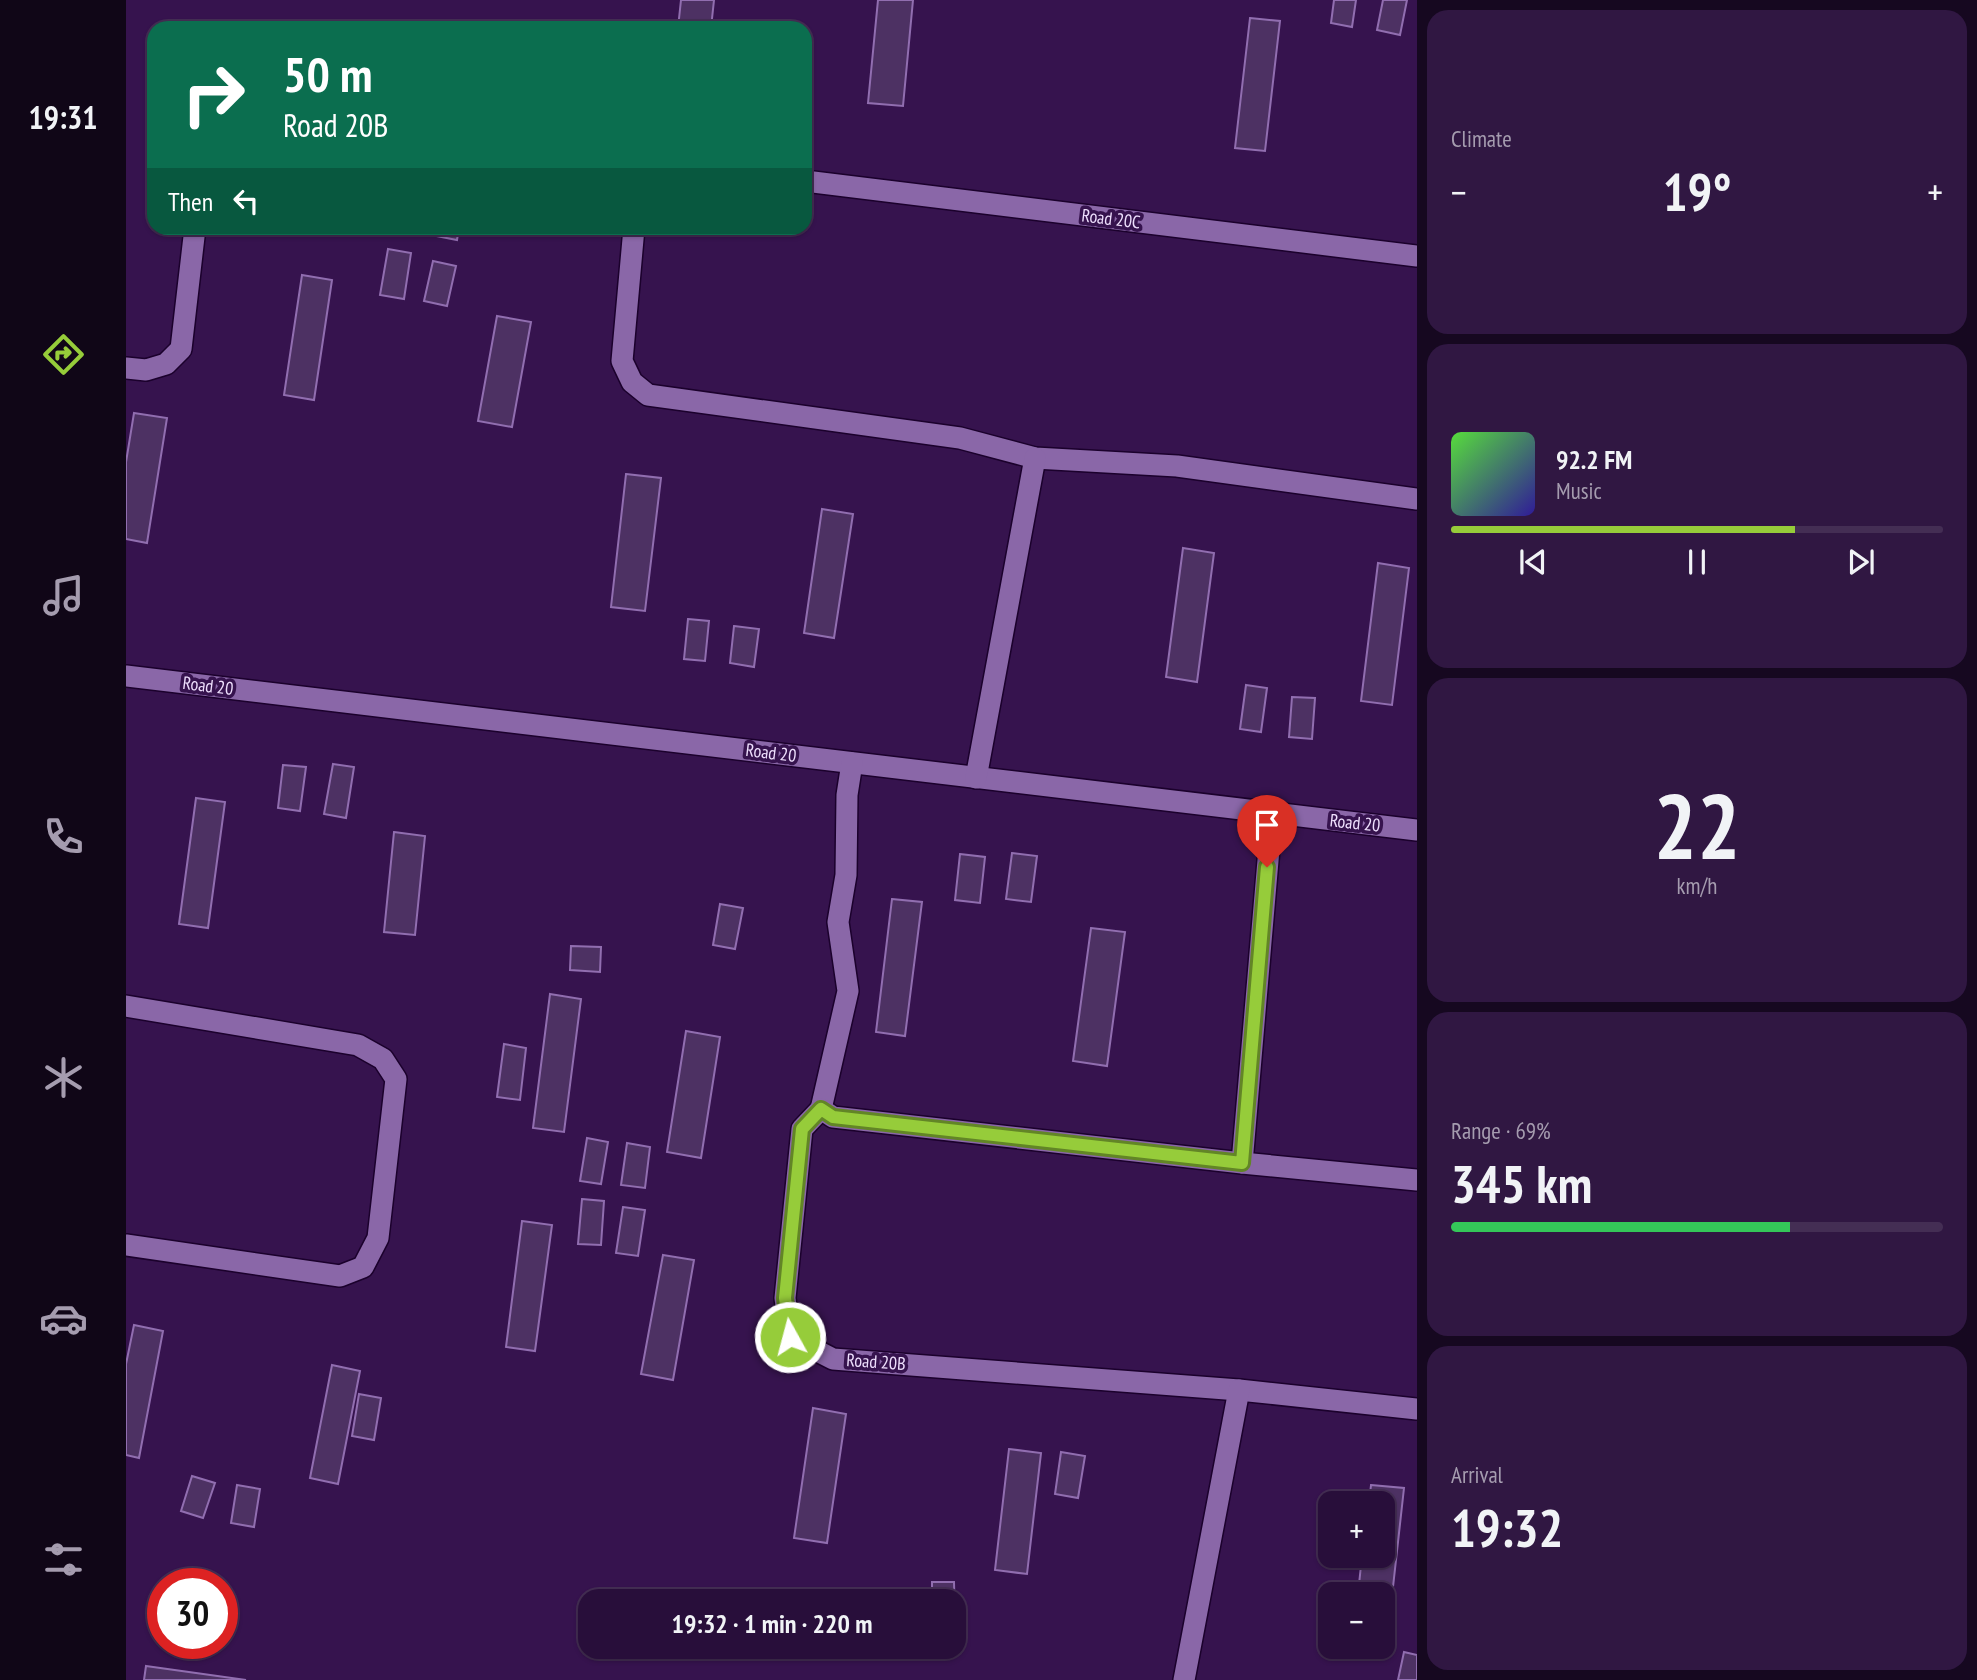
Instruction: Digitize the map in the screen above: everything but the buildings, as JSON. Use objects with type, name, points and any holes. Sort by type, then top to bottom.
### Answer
[{"type":"street","name":"Road 20C","points":[[812,182],[1417,256]]},
{"type":"street","points":[[126,368],[146,370],[166,365],[181,349],[194,235]]},
{"type":"street","points":[[633,235],[622,361],[632,382],[648,394],[960,438],[1035,458],[1177,466],[1417,499]]},
{"type":"street","points":[[976,778],[1035,458]]},
{"type":"street","name":"Road 20","points":[[126,676],[1417,830]]},
{"type":"street","points":[[852,763],[847,795],[846,875],[838,922],[848,991],[821,1109],[833,1117],[1417,1180]]},
{"type":"street","points":[[1242,1163],[1272,814]]},
{"type":"street","points":[[126,1006],[358,1045],[383,1059],[396,1079],[379,1238],[363,1268],[340,1276],[126,1245]]},
{"type":"street","name":"Road 20B","points":[[821,1109],[802,1129],[785,1298],[790,1337],[833,1359],[1239,1390],[1417,1409]]},
{"type":"street","points":[[1184,1680],[1239,1390]]},
{"type":"route","points":[[790,1337],[785,1298],[802,1129],[821,1109],[833,1117],[1242,1163],[1267,867]]}]
